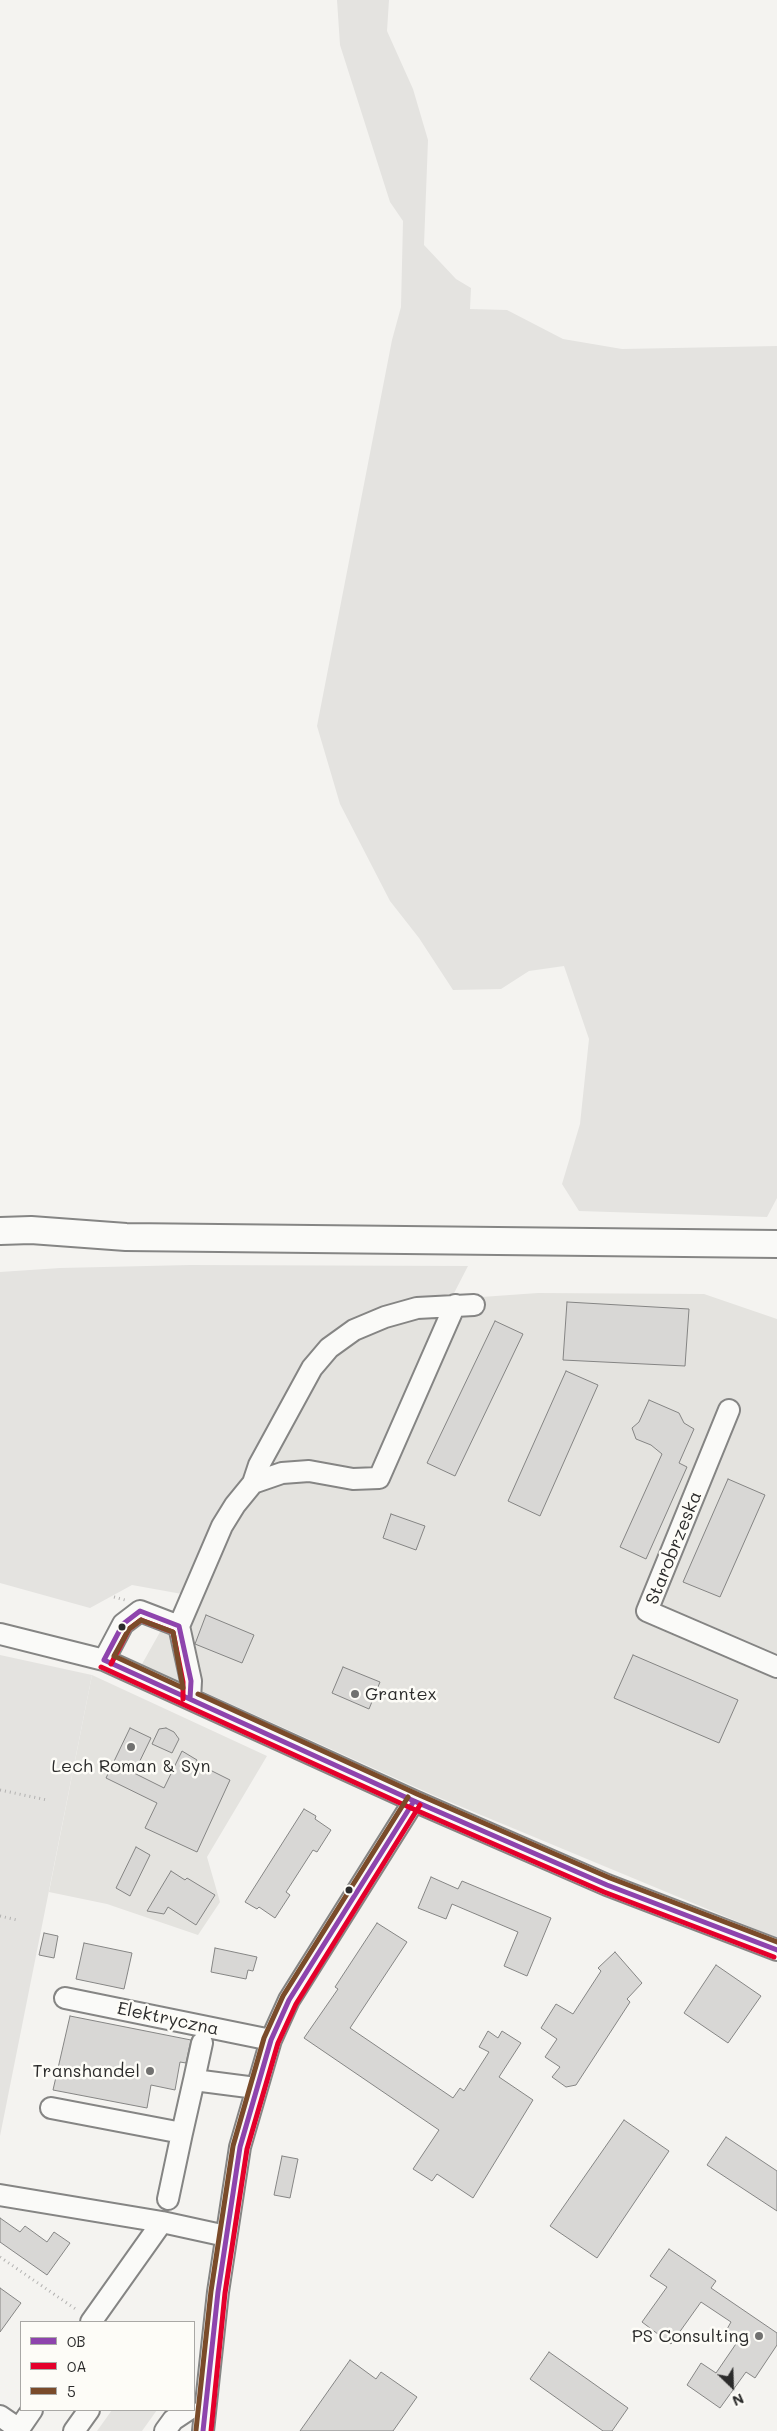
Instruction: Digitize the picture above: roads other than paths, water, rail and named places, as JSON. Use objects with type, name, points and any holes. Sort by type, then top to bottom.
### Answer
[{"type":"main road","points":[[0,1231],[31,1230],[126,1237],[777,1244]]},
{"type":"main road","points":[[0,1246],[126,1237]]},
{"type":"street","points":[[190,1699],[191,1681],[179,1626],[222,1526],[235,1505],[253,1483],[259,1465],[312,1368],[330,1348],[354,1330],[385,1316],[417,1308],[464,1305],[379,1478],[353,1479],[310,1471],[282,1473],[253,1483]]},
{"type":"street","name":"Starobrzeska","points":[[730,1410],[647,1611],[777,1667]]},
{"type":"street","points":[[104,1660],[123,1624],[140,1611],[179,1626]]},
{"type":"street","points":[[0,1634],[104,1660],[414,1801],[607,1885],[777,1950]]},
{"type":"street","points":[[203,2431],[198,2399],[240,2147],[271,2040],[289,2000],[414,1801]]},
{"type":"street","name":"Elektryczna","points":[[64,1998],[271,2040]]},
{"type":"street","points":[[168,2199],[202,2043]]},
{"type":"street","points":[[194,2080],[256,2088]]},
{"type":"street","points":[[51,2108],[182,2132]]},
{"type":"street","points":[[0,2195],[162,2222],[226,2236]]},
{"type":"street","points":[[93,2321],[162,2222]]},
{"type":"street","points":[[0,2416],[19,2429],[31,2411]]},
{"type":"street","points":[[74,2431],[88,2411]]},
{"type":"street","points":[[165,2431],[173,2420],[186,2411]]},
{"type":"place","name":"Grantex","points":[[355,1694]]},
{"type":"place","name":"Lech Roman & Syn","points":[[131,1747]]},
{"type":"place","name":"Transhandel","points":[[150,2071]]},
{"type":"place","name":"PS Consulting","points":[[759,2336]]}]
